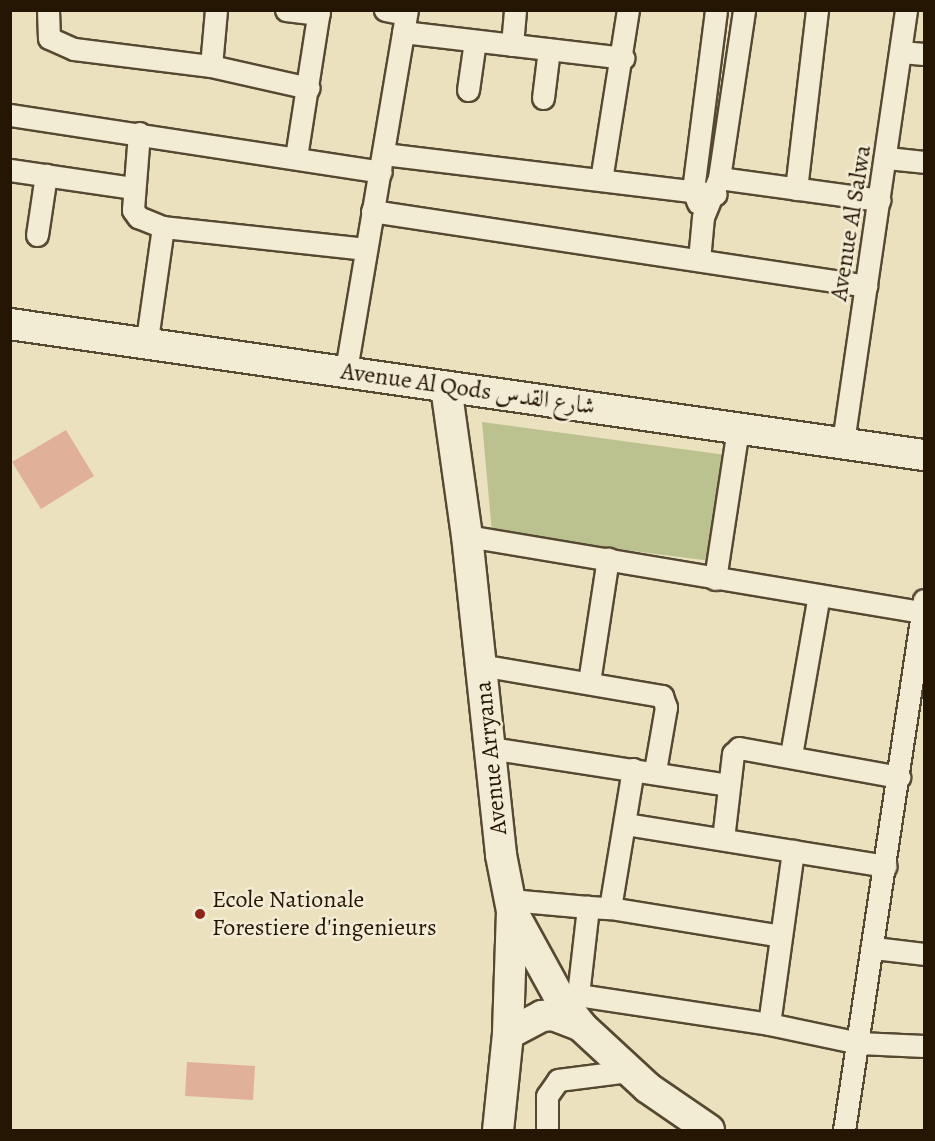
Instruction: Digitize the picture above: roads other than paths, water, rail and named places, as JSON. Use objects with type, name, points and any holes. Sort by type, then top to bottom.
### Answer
[{"type":"street","points":[[48,10],[49,38],[63,46],[211,66],[309,88]]},
{"type":"street","points":[[211,66],[216,10]]},
{"type":"street","points":[[286,10],[319,13],[309,88],[296,157]]},
{"type":"street","points":[[385,10],[405,19],[475,41],[623,58]]},
{"type":"street","points":[[512,45],[515,10]]},
{"type":"street","points":[[601,180],[623,58],[628,10]]},
{"type":"street","points":[[703,217],[693,190],[716,10]]},
{"type":"street","points":[[699,260],[703,217],[717,186],[744,10]]},
{"type":"street","points":[[796,189],[817,10]]},
{"type":"street","name":"Avenue Al Salwa","points":[[843,442],[887,158],[906,10]]},
{"type":"street","points":[[346,370],[405,19]]},
{"type":"street","points":[[468,90],[475,41]]},
{"type":"street","points":[[543,98],[549,49]]},
{"type":"street","points":[[901,52],[924,54]]},
{"type":"street","points":[[10,115],[296,157],[601,180],[693,190],[717,186],[796,189],[879,200]]},
{"type":"street","points":[[139,133],[134,188],[135,213],[163,227],[365,249]]},
{"type":"street","points":[[887,158],[924,162]]},
{"type":"street","points":[[10,170],[134,188]]},
{"type":"street","points":[[37,235],[46,175]]},
{"type":"street","points":[[372,211],[866,286]]},
{"type":"street","points":[[146,346],[163,227]]},
{"type":"street","name":"Avenue Al Qods شارع القدس","points":[[10,324],[146,346],[346,370],[446,387],[924,455]]},
{"type":"street","name":"Avenue Arryana","points":[[446,387],[467,536],[501,855],[511,905],[508,1034],[498,1131]]},
{"type":"street","points":[[715,579],[738,428]]},
{"type":"street","points":[[467,536],[819,595],[924,606],[874,948],[844,1131]]},
{"type":"street","points":[[589,682],[608,558]]},
{"type":"street","points":[[791,755],[819,595]]},
{"type":"street","points":[[480,665],[662,696],[666,708],[655,771]]},
{"type":"street","points":[[489,748],[655,771],[729,785]]},
{"type":"street","points":[[723,839],[734,754],[739,748],[791,755],[899,777]]},
{"type":"street","points":[[610,908],[626,824],[633,769]]},
{"type":"street","points":[[626,824],[886,866]]},
{"type":"street","points":[[769,1024],[794,851]]},
{"type":"street","points":[[511,905],[610,908],[781,936]]},
{"type":"street","points":[[511,905],[569,997],[581,1026]]},
{"type":"street","points":[[569,997],[588,907]]},
{"type":"street","points":[[874,948],[924,954]]},
{"type":"street","points":[[569,997],[769,1024],[859,1043],[924,1046]]},
{"type":"street","points":[[508,1034],[542,1016],[553,1015],[581,1026],[628,1071],[709,1131]]},
{"type":"street","points":[[547,1131],[547,1096],[558,1080],[628,1071]]},
{"type":"place","name":"Ecole Nationale Forestiere d'ingenieurs","points":[[200,914]]}]
